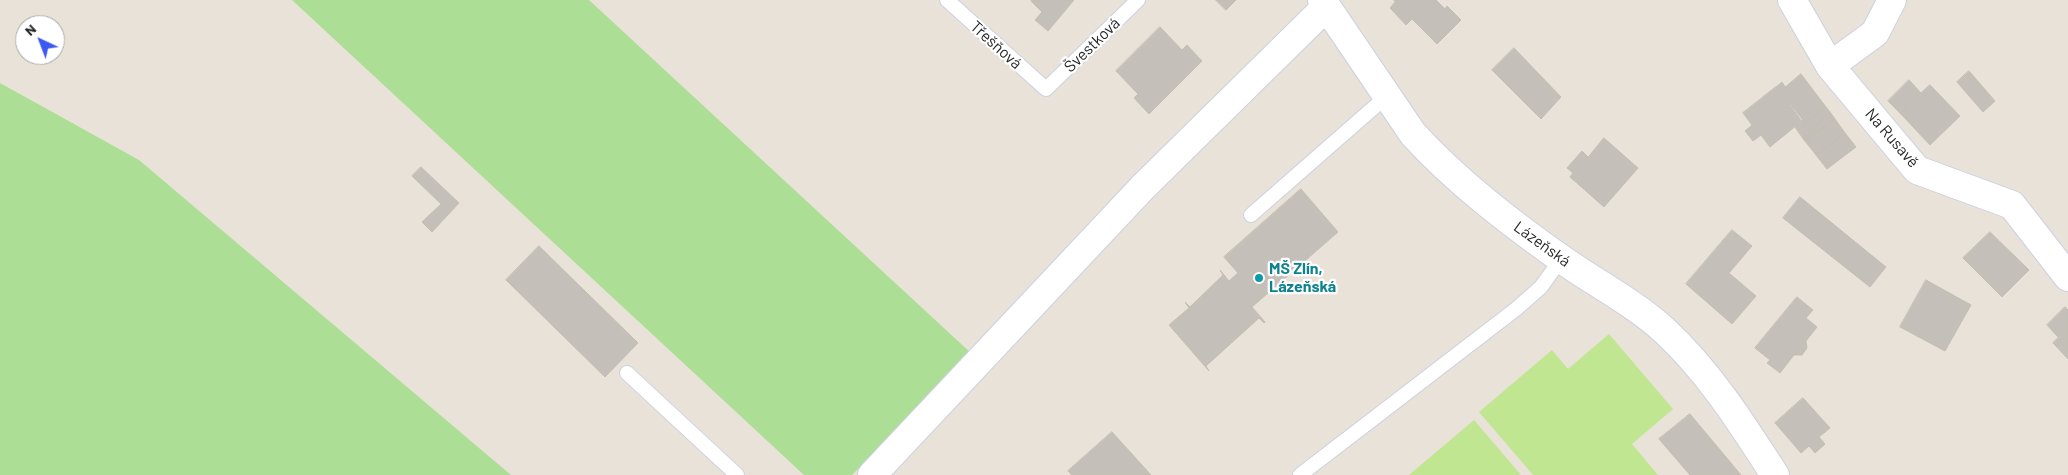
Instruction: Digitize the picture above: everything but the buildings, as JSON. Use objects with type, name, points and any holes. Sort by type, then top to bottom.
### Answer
[{"type":"street","name":"Na Rusavě","points":[[1792,0],[1830,66],[1917,170],[2012,205],[2068,277]]},
{"type":"street","points":[[1830,66],[1875,33],[1892,0]]},
{"type":"street","points":[[872,475],[1143,186],[1324,4]]},
{"type":"street","name":"Lázeňská","points":[[1324,4],[1413,134],[1449,171],[1561,259],[1644,314],[1688,354],[1710,378],[1775,475]]},
{"type":"lane","name":"Třešňová","points":[[946,0],[1046,89]]},
{"type":"lane","name":"Švestková","points":[[1046,89],[1138,0]]},
{"type":"lane","points":[[1251,215],[1387,96]]},
{"type":"lane","points":[[1300,475],[1516,309],[1541,287],[1561,259]]},
{"type":"lane","points":[[626,372],[737,475]]},
{"type":"green space","points":[[292,0],[589,0],[972,354],[852,475],[804,475]]},
{"type":"green space","points":[[0,83],[139,160],[511,475],[0,475]]},
{"type":"green space","points":[[1609,334],[1673,409],[1632,444],[1658,475],[1533,475],[1479,412],[1552,350],[1568,369]]},
{"type":"green space","points":[[1474,420],[1521,475],[1409,475]]},
{"type":"place","name":"MŠ Zlín, Lázeňská","points":[[1259,278]]}]
